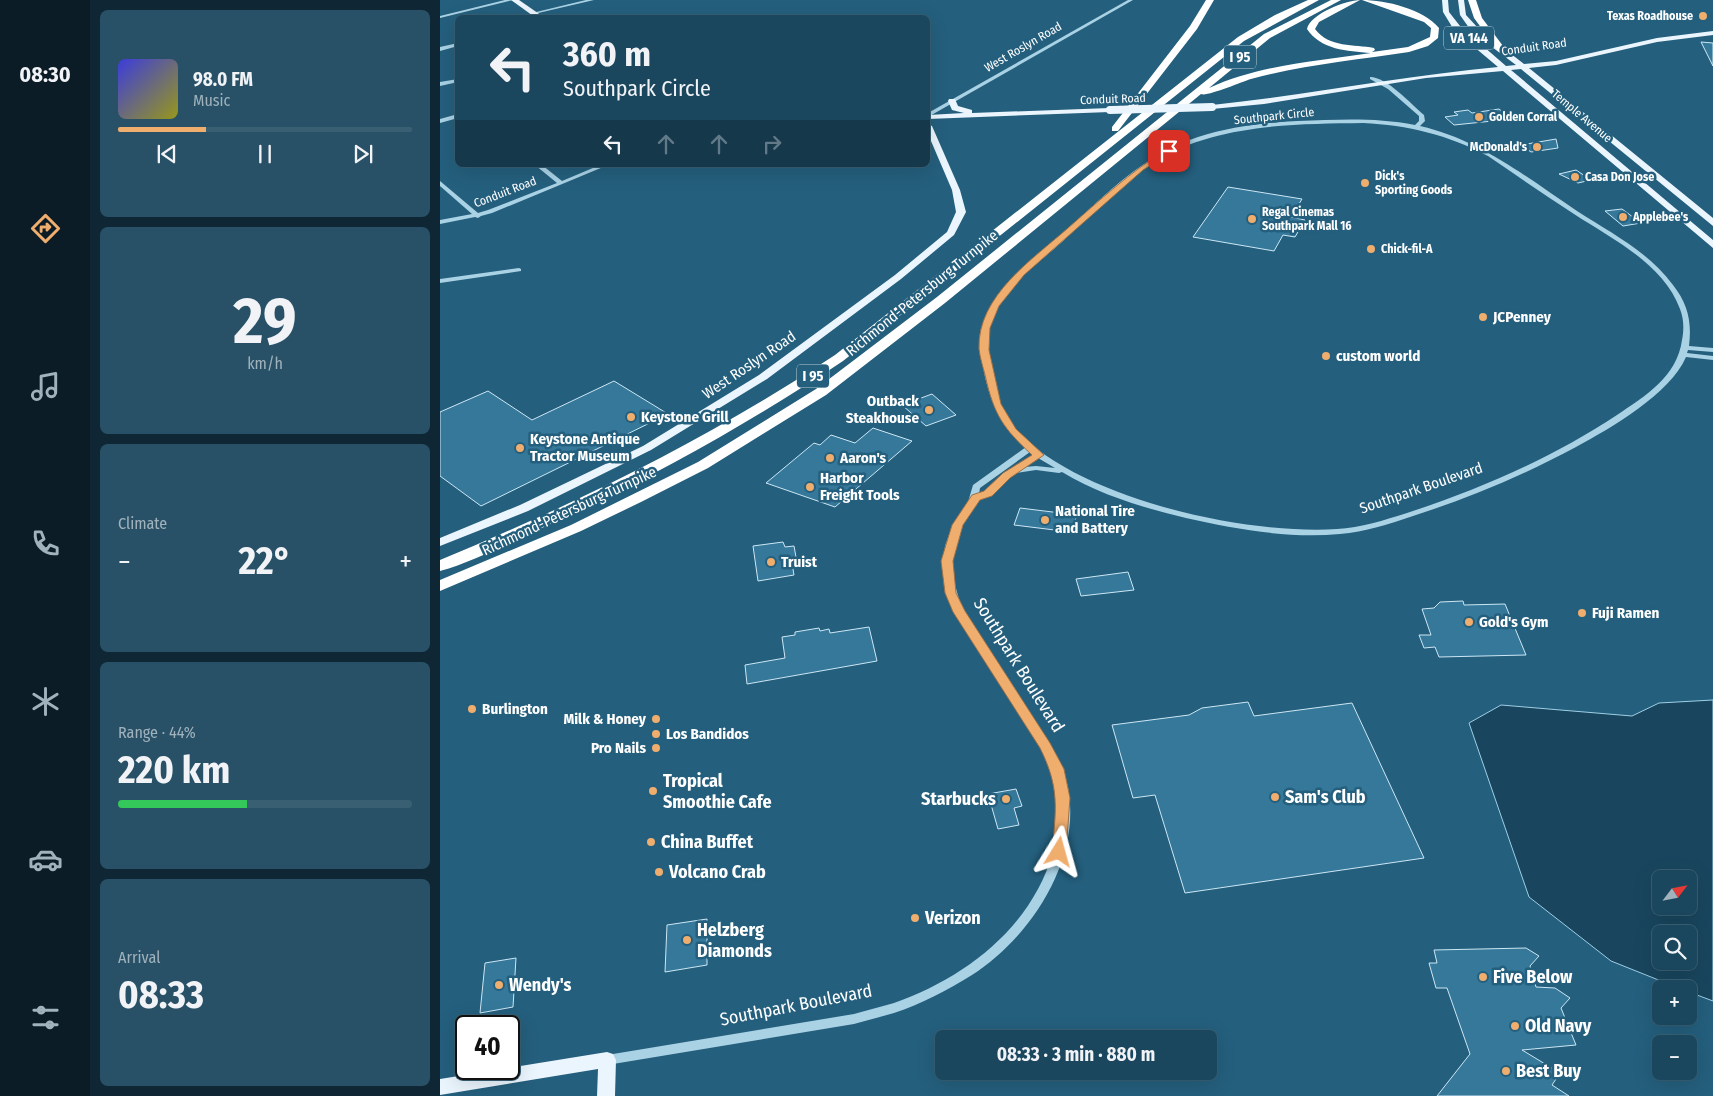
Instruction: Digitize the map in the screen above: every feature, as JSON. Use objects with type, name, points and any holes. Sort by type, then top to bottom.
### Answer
[{"type":"highway","points":[[1055,186],[1127,116],[1194,27],[1210,0]]},
{"type":"highway","name":"Richmond-Petersburg Turnpike","points":[[440,566],[494,544],[630,482],[750,416],[839,358],[1241,39],[1278,17],[1315,0]]},
{"type":"highway","name":"Richmond-Petersburg Turnpike","points":[[440,586],[576,528],[636,499],[703,465],[814,397],[941,300],[1151,128],[1267,36],[1337,0]]},
{"type":"highway","points":[[1151,128],[1173,117],[1209,90],[1227,83],[1278,70],[1409,49],[1425,44],[1434,38],[1435,28],[1424,18],[1366,0]]},
{"type":"highway","points":[[1472,0],[1478,18],[1502,50]]},
{"type":"highway","points":[[1354,1],[1416,17],[1428,26],[1429,34],[1424,40],[1408,46],[1369,50],[1332,44],[1314,34],[1311,27],[1314,22],[1354,1]]},
{"type":"main road","points":[[512,0],[537,15]]},
{"type":"main road","name":"Temple Avenue","points":[[1445,0],[1446,12],[1453,23],[1713,245]]},
{"type":"main road","name":"Temple Avenue","points":[[1461,0],[1462,12],[1467,22],[1521,64],[1713,223]]},
{"type":"main road","name":"Conduit Road","points":[[1521,64],[1652,35],[1713,28]]},
{"type":"main road","name":"Conduit Road","points":[[930,116],[1212,107],[1299,97],[1381,83],[1503,66],[1577,60],[1657,40],[1713,33]]},
{"type":"main road","name":"Conduit Road","points":[[1299,97],[1372,78],[1417,70],[1503,66]]},
{"type":"main road","points":[[952,101],[952,106],[958,110],[989,115]]},
{"type":"main road","name":"West Roslyn Road","points":[[440,542],[524,508],[647,448],[763,377],[898,277],[952,233],[960,212],[956,190],[930,131]]},
{"type":"main road","points":[[606,1096],[607,1060]]},
{"type":"main road","name":"Southpark Boulevard","points":[[440,1087],[607,1060]]},
{"type":"street","points":[[440,16],[512,0]]},
{"type":"street","points":[[534,13],[592,0]]},
{"type":"street","name":"West Roslyn Road","points":[[930,115],[1131,0]]},
{"type":"street","points":[[440,48],[455,45]]},
{"type":"street","points":[[1372,78],[1422,116],[1422,121],[1417,126]]},
{"type":"street","points":[[440,84],[455,81]]},
{"type":"street","points":[[440,120],[455,117]]},
{"type":"street","name":"Southpark Circle","points":[[1038,455],[1012,430],[996,404],[984,350],[989,318],[1012,282],[1140,169],[1169,151],[1198,139],[1267,126],[1363,121],[1417,126],[1458,139],[1490,155],[1646,260],[1668,282],[1682,304],[1687,318],[1686,352]]},
{"type":"street","points":[[541,167],[561,183]]},
{"type":"street","name":"Conduit Road","points":[[440,222],[478,216],[600,167]]},
{"type":"street","points":[[440,183],[478,216]]},
{"type":"street","points":[[440,281],[519,270]]},
{"type":"street","points":[[1686,352],[1713,350]]},
{"type":"street","points":[[1686,352],[1713,358]]},
{"type":"street","name":"Southpark Boulevard","points":[[976,498],[988,494],[1006,476],[1038,455],[1069,473],[1137,502],[1213,522],[1260,530],[1317,533],[1365,528],[1456,499],[1573,446],[1648,397],[1672,377],[1686,352]]},
{"type":"street","name":"Southpark Boulevard","points":[[607,1060],[854,1019],[900,1005],[917,999],[970,970],[1000,946],[1025,920],[1040,898],[1059,852],[1064,815],[1062,784],[1046,747],[959,612],[950,593],[947,561],[950,543],[957,525],[976,498],[976,487],[1030,448]]},
{"type":"street","points":[[1006,476],[1036,468],[1069,473]]},
{"type":"water","points":[[1713,700],[1713,1001],[1697,995],[1697,980],[1658,980],[1611,961],[1529,897],[1469,723],[1501,705],[1632,716],[1659,703]]},
{"type":"building","points":[[1701,42],[1713,43],[1713,66]]},
{"type":"building","name":"Golden Corral","points":[[1499,109],[1512,119],[1454,125],[1445,117],[1458,115],[1454,112],[1468,110],[1472,113]]},
{"type":"building","name":"McDonald's","points":[[1556,139],[1558,148],[1531,152],[1521,145]]},
{"type":"building","name":"Casa Don Jose","points":[[1576,170],[1591,180],[1578,183],[1559,174]]},
{"type":"building","name":"Regal Cinemas Southpark Mall 16","points":[[1228,187],[1302,199],[1291,217],[1305,220],[1295,237],[1283,235],[1274,251],[1193,237]]},
{"type":"building","name":"Applebee's","points":[[1622,209],[1641,223],[1623,226],[1605,211]]},
{"type":"building","name":"Keystone Antique Tractor Museum","points":[[614,381],[668,414],[481,506],[440,476],[440,412],[488,391],[532,420]]},
{"type":"building","name":"Outback Steakhouse","points":[[932,394],[956,415],[926,426],[902,405]]},
{"type":"building","points":[[873,428],[912,441],[835,507],[766,483],[814,443],[820,445],[831,435],[855,443]]},
{"type":"building","name":"National Tire and Battery","points":[[1020,508],[1077,515],[1071,532],[1014,525]]},
{"type":"building","name":"Truist","points":[[783,542],[785,547],[794,546],[796,557],[791,558],[794,575],[758,581],[753,546]]},
{"type":"building","points":[[1128,572],[1134,590],[1081,596],[1076,579]]},
{"type":"building","name":"Gold's Gym","points":[[1463,601],[1464,605],[1505,604],[1526,655],[1439,657],[1435,647],[1424,648],[1419,635],[1431,635],[1422,609],[1434,608],[1440,602]]},
{"type":"building","points":[[869,627],[877,661],[747,684],[745,665],[785,658],[782,637],[795,635],[795,632],[819,628],[820,631],[829,629],[830,633]]},
{"type":"building","name":"Sam's Club","points":[[1248,702],[1254,716],[1352,703],[1424,858],[1185,893],[1155,795],[1133,798],[1112,725],[1189,715],[1202,708]]},
{"type":"building","points":[[1016,789],[1022,806],[1014,808],[1019,825],[998,829],[988,794]]},
{"type":"building","name":"Helzberg Diamonds","points":[[707,919],[707,965],[665,972],[667,925]]},
{"type":"building","points":[[1526,948],[1539,956],[1530,966],[1536,987],[1555,988],[1570,998],[1561,1008],[1576,1045],[1522,1050],[1560,1073],[1552,1085],[1569,1096],[1437,1096],[1470,1054],[1447,988],[1436,988],[1429,963],[1437,963],[1434,950]]},
{"type":"building","name":"Wendy's","points":[[516,958],[513,1007],[480,1013],[485,963]]},
{"type":"place","name":"Texas Roadhouse","points":[[1703,16]]},
{"type":"place","name":"Golden Corral","points":[[1479,117]]},
{"type":"place","name":"McDonald's","points":[[1537,147]]},
{"type":"place","name":"Casa Don Jose","points":[[1575,177]]},
{"type":"place","name":"Dick's Sporting Goods","points":[[1365,183]]},
{"type":"place","name":"Applebee's","points":[[1623,217]]},
{"type":"place","name":"Regal Cinemas Southpark Mall 16","points":[[1252,219]]},
{"type":"place","name":"Chick-fil-A","points":[[1371,249]]},
{"type":"place","name":"JCPenney","points":[[1483,317]]},
{"type":"place","name":"custom world","points":[[1326,356]]},
{"type":"place","name":"Outback Steakhouse","points":[[929,410]]},
{"type":"place","name":"Keystone Grill","points":[[631,417]]},
{"type":"place","name":"Keystone Antique Tractor Museum","points":[[520,448]]},
{"type":"place","name":"Aaron's","points":[[830,458]]},
{"type":"place","name":"Harbor Freight Tools","points":[[810,487]]},
{"type":"place","name":"National Tire and Battery","points":[[1045,520]]},
{"type":"place","name":"Truist","points":[[771,562]]},
{"type":"place","name":"Fuji Ramen","points":[[1582,613]]},
{"type":"place","name":"Gold's Gym","points":[[1469,622]]},
{"type":"place","name":"Burlington","points":[[472,709]]},
{"type":"place","name":"Milk & Honey","points":[[656,719]]},
{"type":"place","name":"Los Bandidos","points":[[656,734]]},
{"type":"place","name":"Pro Nails","points":[[656,748]]},
{"type":"place","name":"Tropical Smoothie Cafe","points":[[653,791]]},
{"type":"place","name":"Sam's Club","points":[[1275,797]]},
{"type":"place","name":"Starbucks","points":[[1006,799]]},
{"type":"place","name":"China Buffet","points":[[651,842]]},
{"type":"place","name":"Volcano Crab","points":[[659,872]]},
{"type":"place","name":"Verizon","points":[[915,918]]},
{"type":"place","name":"Helzberg Diamonds","points":[[687,940]]},
{"type":"place","name":"Five Below","points":[[1483,977]]},
{"type":"place","name":"Wendy's","points":[[499,985]]},
{"type":"place","name":"Old Navy","points":[[1515,1026]]},
{"type":"place","name":"Best Buy","points":[[1506,1071]]},
{"type":"route","points":[[1059,852],[1064,815],[1064,798],[1057,769],[1046,747],[959,612],[950,593],[947,561],[950,543],[957,525],[976,498],[988,494],[1006,476],[1038,455],[1012,430],[996,404],[984,350],[986,328],[990,314],[1012,282],[1021,273],[1140,169],[1169,151]]}]
